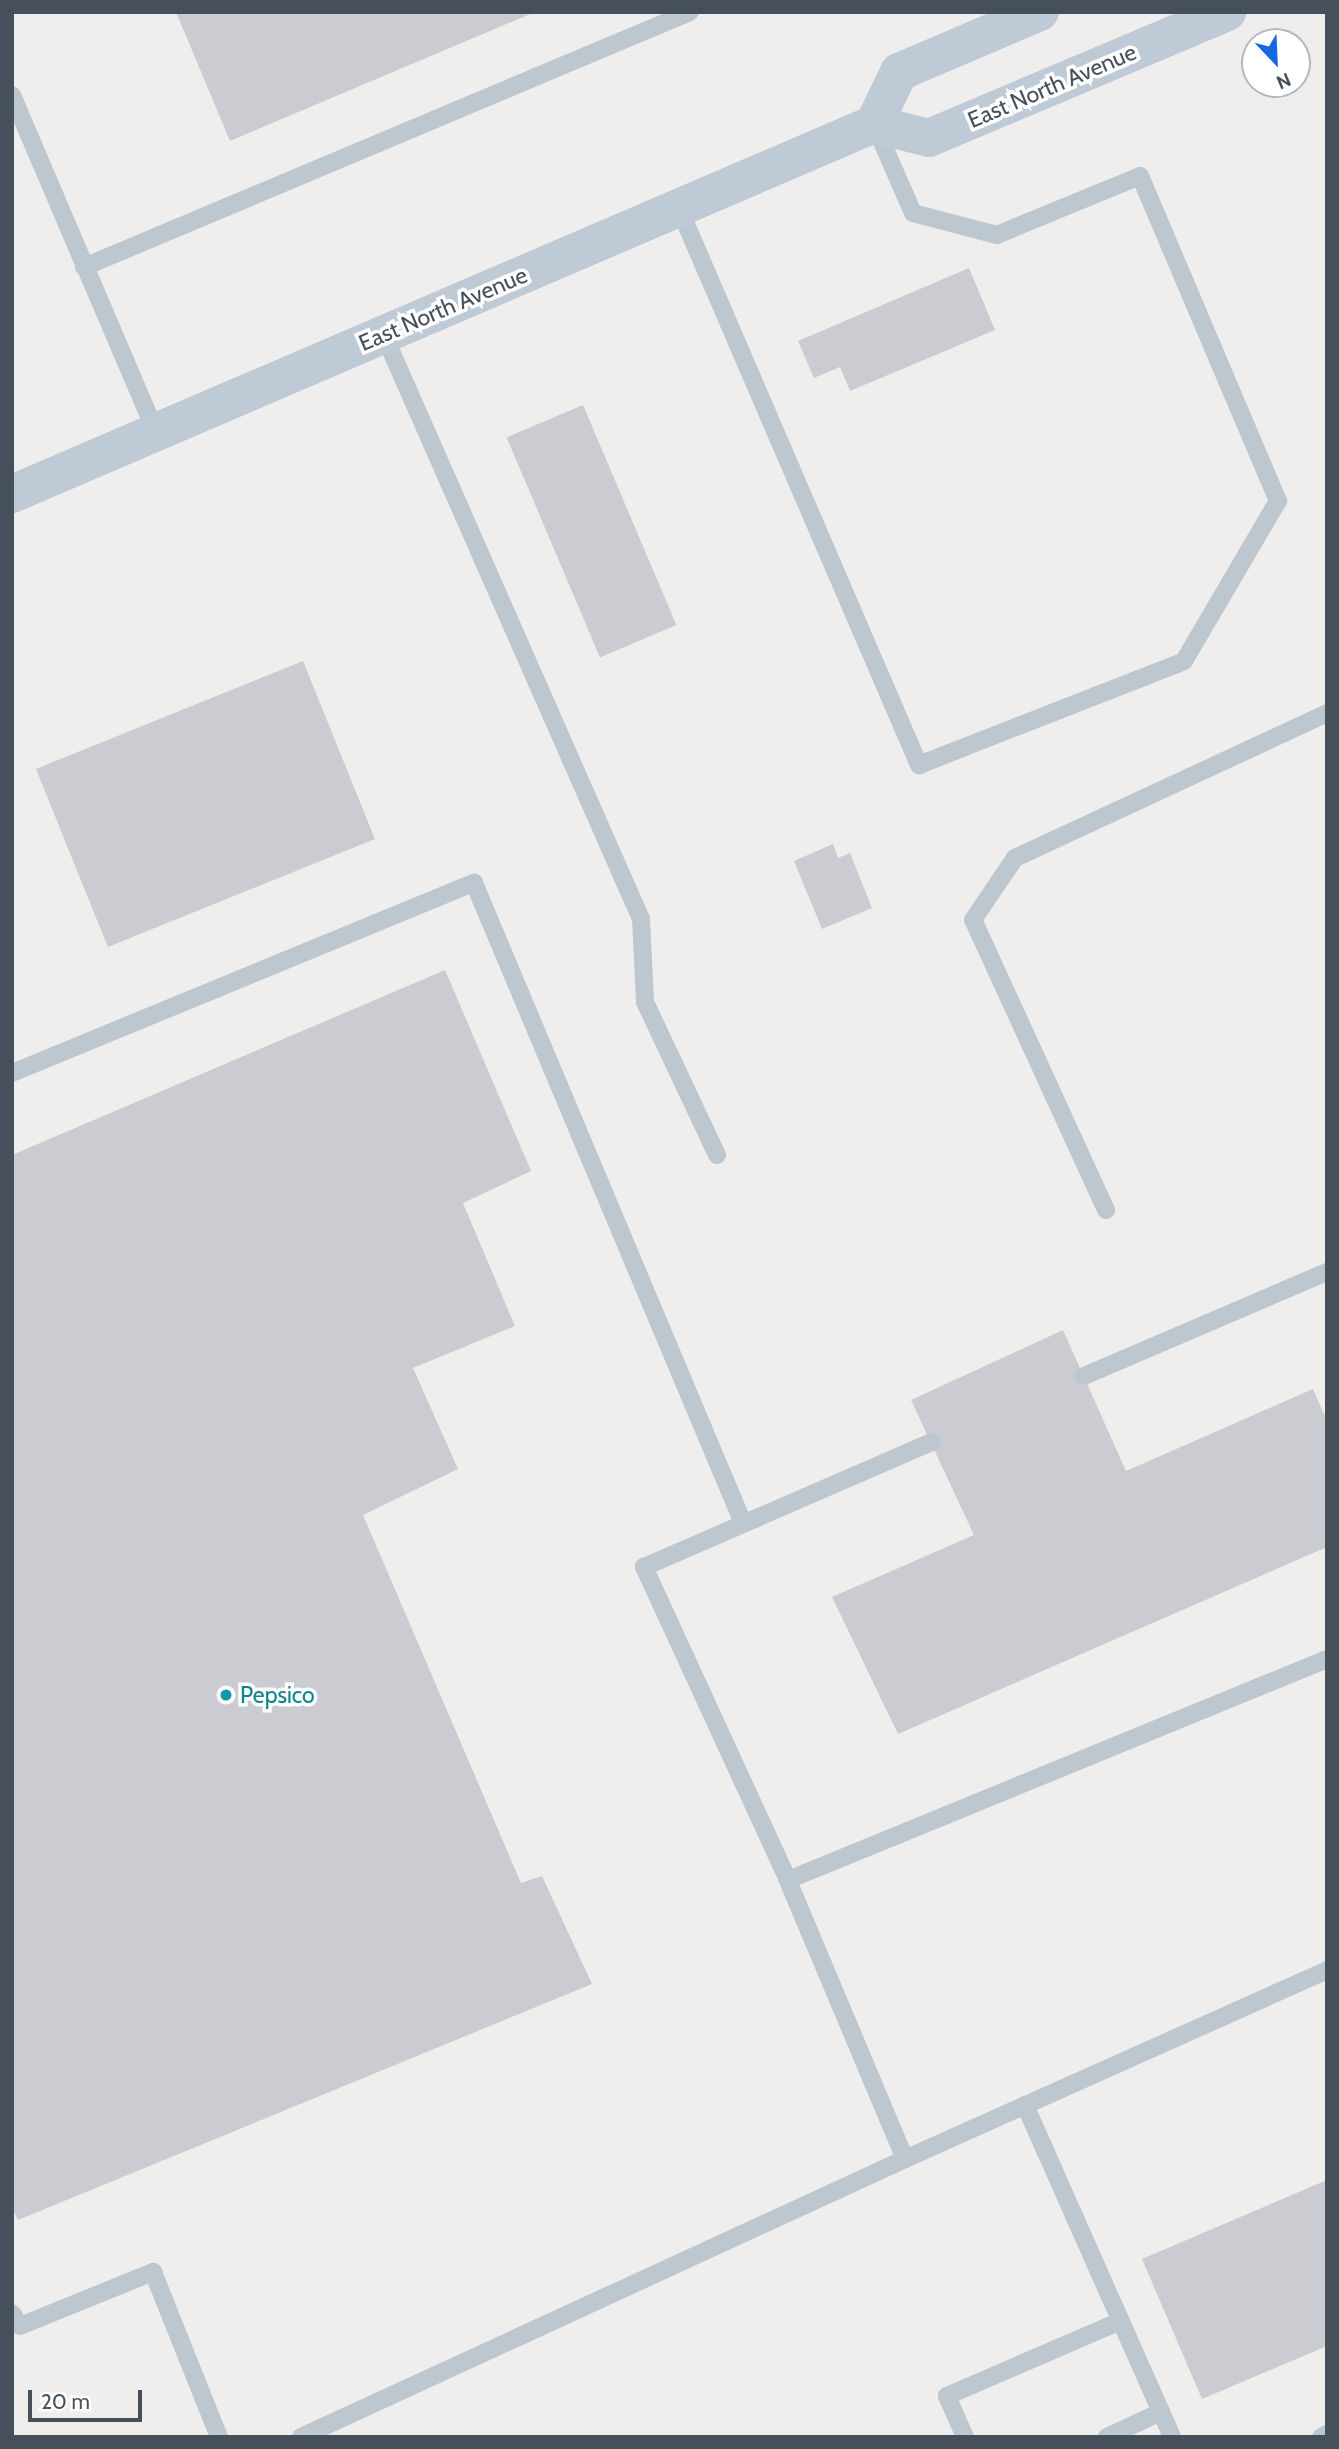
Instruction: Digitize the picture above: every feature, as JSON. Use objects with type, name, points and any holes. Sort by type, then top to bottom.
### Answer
[{"type":"street","points":[[874,124],[899,72],[1040,12]]},
{"type":"street","name":"East North Avenue","points":[[12,494],[874,124],[929,138],[1227,12]]},
{"type":"lane","points":[[85,267],[690,12]]},
{"type":"lane","points":[[12,95],[156,433]]},
{"type":"lane","points":[[679,208],[919,765],[1184,661],[1278,501],[1140,176],[997,235],[913,213],[874,124]]},
{"type":"lane","points":[[384,335],[641,919],[645,1002],[717,1154]]},
{"type":"lane","points":[[1106,1210],[973,920],[1014,859],[1327,713]]},
{"type":"lane","points":[[12,1073],[474,883],[743,1523]]},
{"type":"lane","points":[[1084,1376],[1327,1272]]},
{"type":"lane","points":[[905,2159],[788,1880],[644,1567],[930,1442]]},
{"type":"lane","points":[[788,1880],[1327,1659]]},
{"type":"lane","points":[[301,2437],[905,2159],[1327,1970]]},
{"type":"lane","points":[[1025,2105],[1172,2437]]},
{"type":"lane","points":[[12,2313],[20,2326],[153,2272],[219,2437]]},
{"type":"lane","points":[[965,2437],[947,2396],[1121,2321]]},
{"type":"lane","points":[[1107,2437],[1161,2412]]},
{"type":"lane","points":[[1321,2437],[1327,2434]]},
{"type":"building","points":[[176,12],[535,12],[230,141]]},
{"type":"building","points":[[969,268],[995,330],[850,391],[840,367],[814,378],[798,341]]},
{"type":"building","points":[[583,405],[676,625],[600,657],[507,437]]},
{"type":"building","points":[[303,661],[375,839],[108,947],[36,769]]},
{"type":"building","points":[[833,844],[838,858],[850,853],[872,908],[822,929],[794,861]]},
{"type":"building","name":"Pepsico","points":[[445,970],[531,1171],[463,1203],[515,1326],[413,1368],[458,1469],[363,1515],[521,1883],[542,1876],[592,1984],[18,2220],[12,2208],[12,1155]]},
{"type":"building","points":[[1063,1330],[1126,1471],[1313,1389],[1327,1421],[1327,1547],[898,1734],[832,1597],[974,1535],[911,1400]]},
{"type":"building","points":[[1327,2180],[1327,2346],[1202,2399],[1142,2259]]},
{"type":"place","name":"Pepsico","points":[[226,1695]]}]
